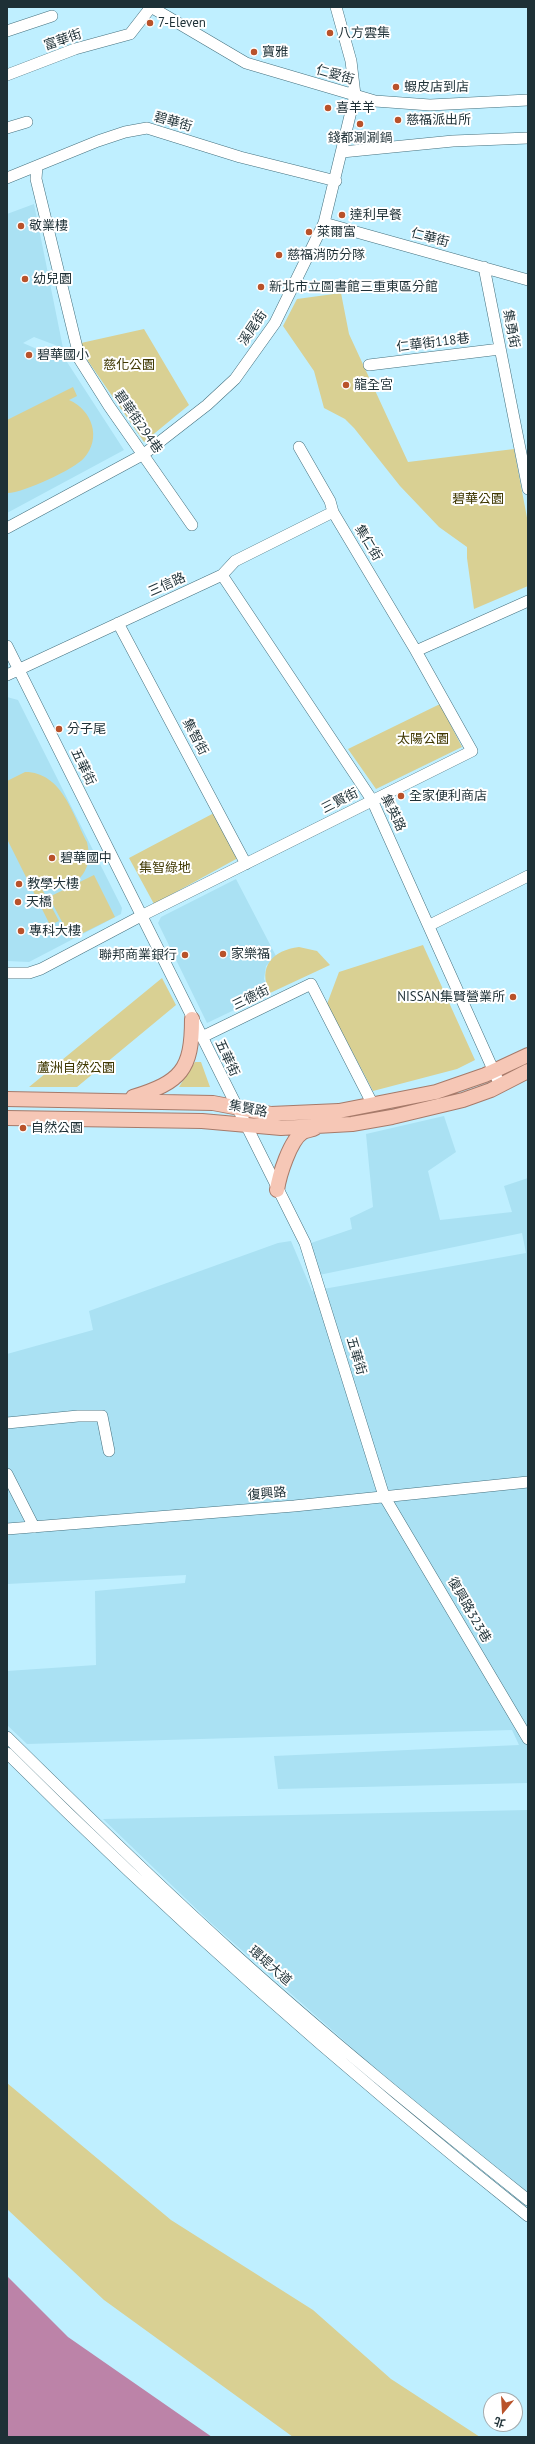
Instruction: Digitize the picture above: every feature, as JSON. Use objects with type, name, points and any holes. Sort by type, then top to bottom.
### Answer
[{"type":"main road","points":[[120,1101],[165,1086],[178,1076],[188,1060],[192,1042],[192,1019]]},
{"type":"main road","name":"集賢路","points":[[7,1099],[213,1103],[271,1114],[340,1111],[436,1092],[494,1071],[528,1055]]},
{"type":"main road","name":"集賢路","points":[[7,1118],[202,1121],[247,1126],[320,1127],[352,1124],[437,1107],[484,1092],[528,1071]]},
{"type":"main road","points":[[277,1190],[281,1170],[302,1133],[320,1127]]},
{"type":"street","name":"富華街","points":[[7,75],[75,49],[130,34],[151,7]]},
{"type":"street","name":"仁愛街","points":[[151,7],[246,63],[375,101],[430,105],[528,100]]},
{"type":"street","name":"溪尾街","points":[[7,528],[144,454],[207,405],[235,379],[275,323],[324,223],[336,181],[355,95],[351,61],[336,7]]},
{"type":"street","points":[[7,31],[52,16]]},
{"type":"street","points":[[7,128],[27,122]]},
{"type":"street","name":"碧華街","points":[[7,178],[38,166],[44,162],[125,132],[147,128],[240,157],[336,181]]},
{"type":"street","points":[[342,152],[453,141],[528,138]]},
{"type":"street","name":"碧華街294巷","points":[[38,166],[36,179],[80,360],[109,406],[144,454],[192,525]]},
{"type":"street","name":"仁華街","points":[[324,223],[528,280]]},
{"type":"street","name":"集勇街","points":[[484,267],[528,487]]},
{"type":"street","name":"仁華街118巷","points":[[369,365],[500,349]]},
{"type":"street","name":"集仁街","points":[[299,447],[330,501],[333,512],[416,651]]},
{"type":"street","name":"三信路","points":[[7,675],[222,575],[235,562],[333,512]]},
{"type":"street","name":"集英路","points":[[222,575],[372,800],[430,925],[500,1085]]},
{"type":"street","points":[[416,651],[528,601]]},
{"type":"street","name":"集智街","points":[[118,623],[246,864]]},
{"type":"street","name":"五華街","points":[[7,646],[235,1106],[247,1126],[277,1190],[305,1243],[384,1496]]},
{"type":"street","name":"三賢街","points":[[7,973],[29,973],[41,969],[141,916],[472,751],[416,651]]},
{"type":"street","points":[[430,925],[528,876]]},
{"type":"street","name":"三德街","points":[[202,1037],[311,984],[373,1105]]},
{"type":"street","points":[[7,1423],[78,1416],[102,1416],[109,1451]]},
{"type":"street","points":[[7,1474],[34,1527]]},
{"type":"street","name":"復興路","points":[[7,1529],[528,1482]]},
{"type":"street","name":"復興路323巷","points":[[384,1496],[528,1739]]},
{"type":"street","name":"環堤大道","points":[[7,1737],[148,1881]]},
{"type":"street","name":"環堤大道","points":[[7,1753],[378,2094],[528,2216]]},
{"type":"street","name":"環堤大道","points":[[228,1955],[411,2106],[528,2200]]},
{"type":"shaded area","name":"碧華國小","points":[[34,204],[63,348],[34,337],[23,343],[67,362],[124,450],[7,513],[7,214]]},
{"type":"shaded area","name":"碧華國中","points":[[7,697],[18,700],[122,908],[121,914],[29,962],[7,961]]},
{"type":"shaded area","name":"家樂福","points":[[236,879],[276,956],[266,966],[264,979],[270,993],[207,1023],[158,923],[161,917]]},
{"type":"shaded area","points":[[444,1116],[456,1152],[428,1171],[440,1220],[512,1212],[504,1186],[528,1178],[528,1783],[278,1789],[274,1756],[519,1745],[512,1730],[27,1744],[7,1725],[7,1671],[96,1665],[95,1591],[185,1583],[186,1575],[7,1584],[7,1354],[93,1330],[89,1311],[278,1243],[291,1241],[312,1291],[526,1253],[522,1233],[319,1275],[307,1246],[311,1243],[352,1229],[350,1218],[373,1207],[366,1134]]},
{"type":"shaded area","points":[[528,1810],[528,2194],[367,2061],[211,1923],[103,1819]]},
{"type":"shaded area","points":[[7,2276],[68,2337],[212,2437],[7,2437]]},
{"type":"green space","name":"碧華公園","points":[[341,293],[349,334],[408,462],[514,449],[528,523],[528,586],[474,609],[467,558],[467,547],[439,527],[400,486],[354,428],[345,419],[324,408],[314,371],[283,326],[297,299]]},
{"type":"green space","name":"慈化公園","points":[[144,329],[189,405],[144,442],[88,361],[81,343]]},
{"type":"green space","points":[[73,387],[77,396],[69,400],[84,410],[92,425],[92,442],[89,450],[79,463],[59,474],[24,490],[7,493],[7,420]]},
{"type":"green space","name":"太陽公園","points":[[440,704],[462,747],[376,789],[348,749]]},
{"type":"green space","points":[[25,772],[38,774],[48,779],[65,797],[87,842],[89,854],[88,864],[79,879],[72,884],[63,887],[42,889],[59,921],[50,925],[7,839],[7,781]]},
{"type":"green space","name":"集智綠地","points":[[214,813],[238,858],[154,904],[129,858]]},
{"type":"green space","points":[[94,875],[115,917],[71,939],[49,897]]},
{"type":"green space","points":[[423,945],[475,1060],[457,1069],[373,1091],[327,1004],[339,972]]},
{"type":"green space","points":[[299,947],[317,951],[330,965],[270,993],[266,984],[265,975],[270,961],[282,952]]},
{"type":"green space","name":"蘆洲自然公園","points":[[162,978],[176,1005],[77,1087],[29,1087]]},
{"type":"green space","points":[[195,1062],[201,1062],[210,1087],[179,1087]]},
{"type":"green space","points":[[7,2083],[171,2220],[313,2310],[391,2379],[480,2437],[293,2437],[104,2300],[7,2209]]},
{"type":"place","name":"7-Eleven","points":[[150,23]]},
{"type":"place","name":"八方雲集","points":[[330,33]]},
{"type":"place","name":"寶雅","points":[[254,52]]},
{"type":"place","name":"蝦皮店到店","points":[[396,87]]},
{"type":"place","name":"喜羊羊","points":[[328,108]]},
{"type":"place","name":"慈福派出所","points":[[398,120]]},
{"type":"place","name":"錢都涮涮鍋","points":[[360,124]]},
{"type":"place","name":"達利早餐","points":[[342,215]]},
{"type":"place","name":"敬業樓","points":[[21,226]]},
{"type":"place","name":"萊爾富","points":[[309,232]]},
{"type":"place","name":"慈福消防分隊","points":[[279,255]]},
{"type":"place","name":"幼兒園","points":[[25,279]]},
{"type":"place","name":"新北市立圖書館三重東區分館","points":[[261,287]]},
{"type":"place","name":"碧華國小","points":[[29,355]]},
{"type":"place","name":"龍全宮","points":[[346,385]]},
{"type":"place","name":"分子尾","points":[[59,729]]},
{"type":"place","name":"全家便利商店","points":[[401,796]]},
{"type":"place","name":"碧華國中","points":[[52,858]]},
{"type":"place","name":"教學大樓","points":[[19,884]]},
{"type":"place","name":"天橋","points":[[18,902]]},
{"type":"place","name":"專科大樓","points":[[21,931]]},
{"type":"place","name":"家樂福","points":[[223,954]]},
{"type":"place","name":"聯邦商業銀行","points":[[185,955]]},
{"type":"place","name":"NISSAN集賢營業所","points":[[513,997]]},
{"type":"place","name":"自然公園","points":[[23,1128]]}]
